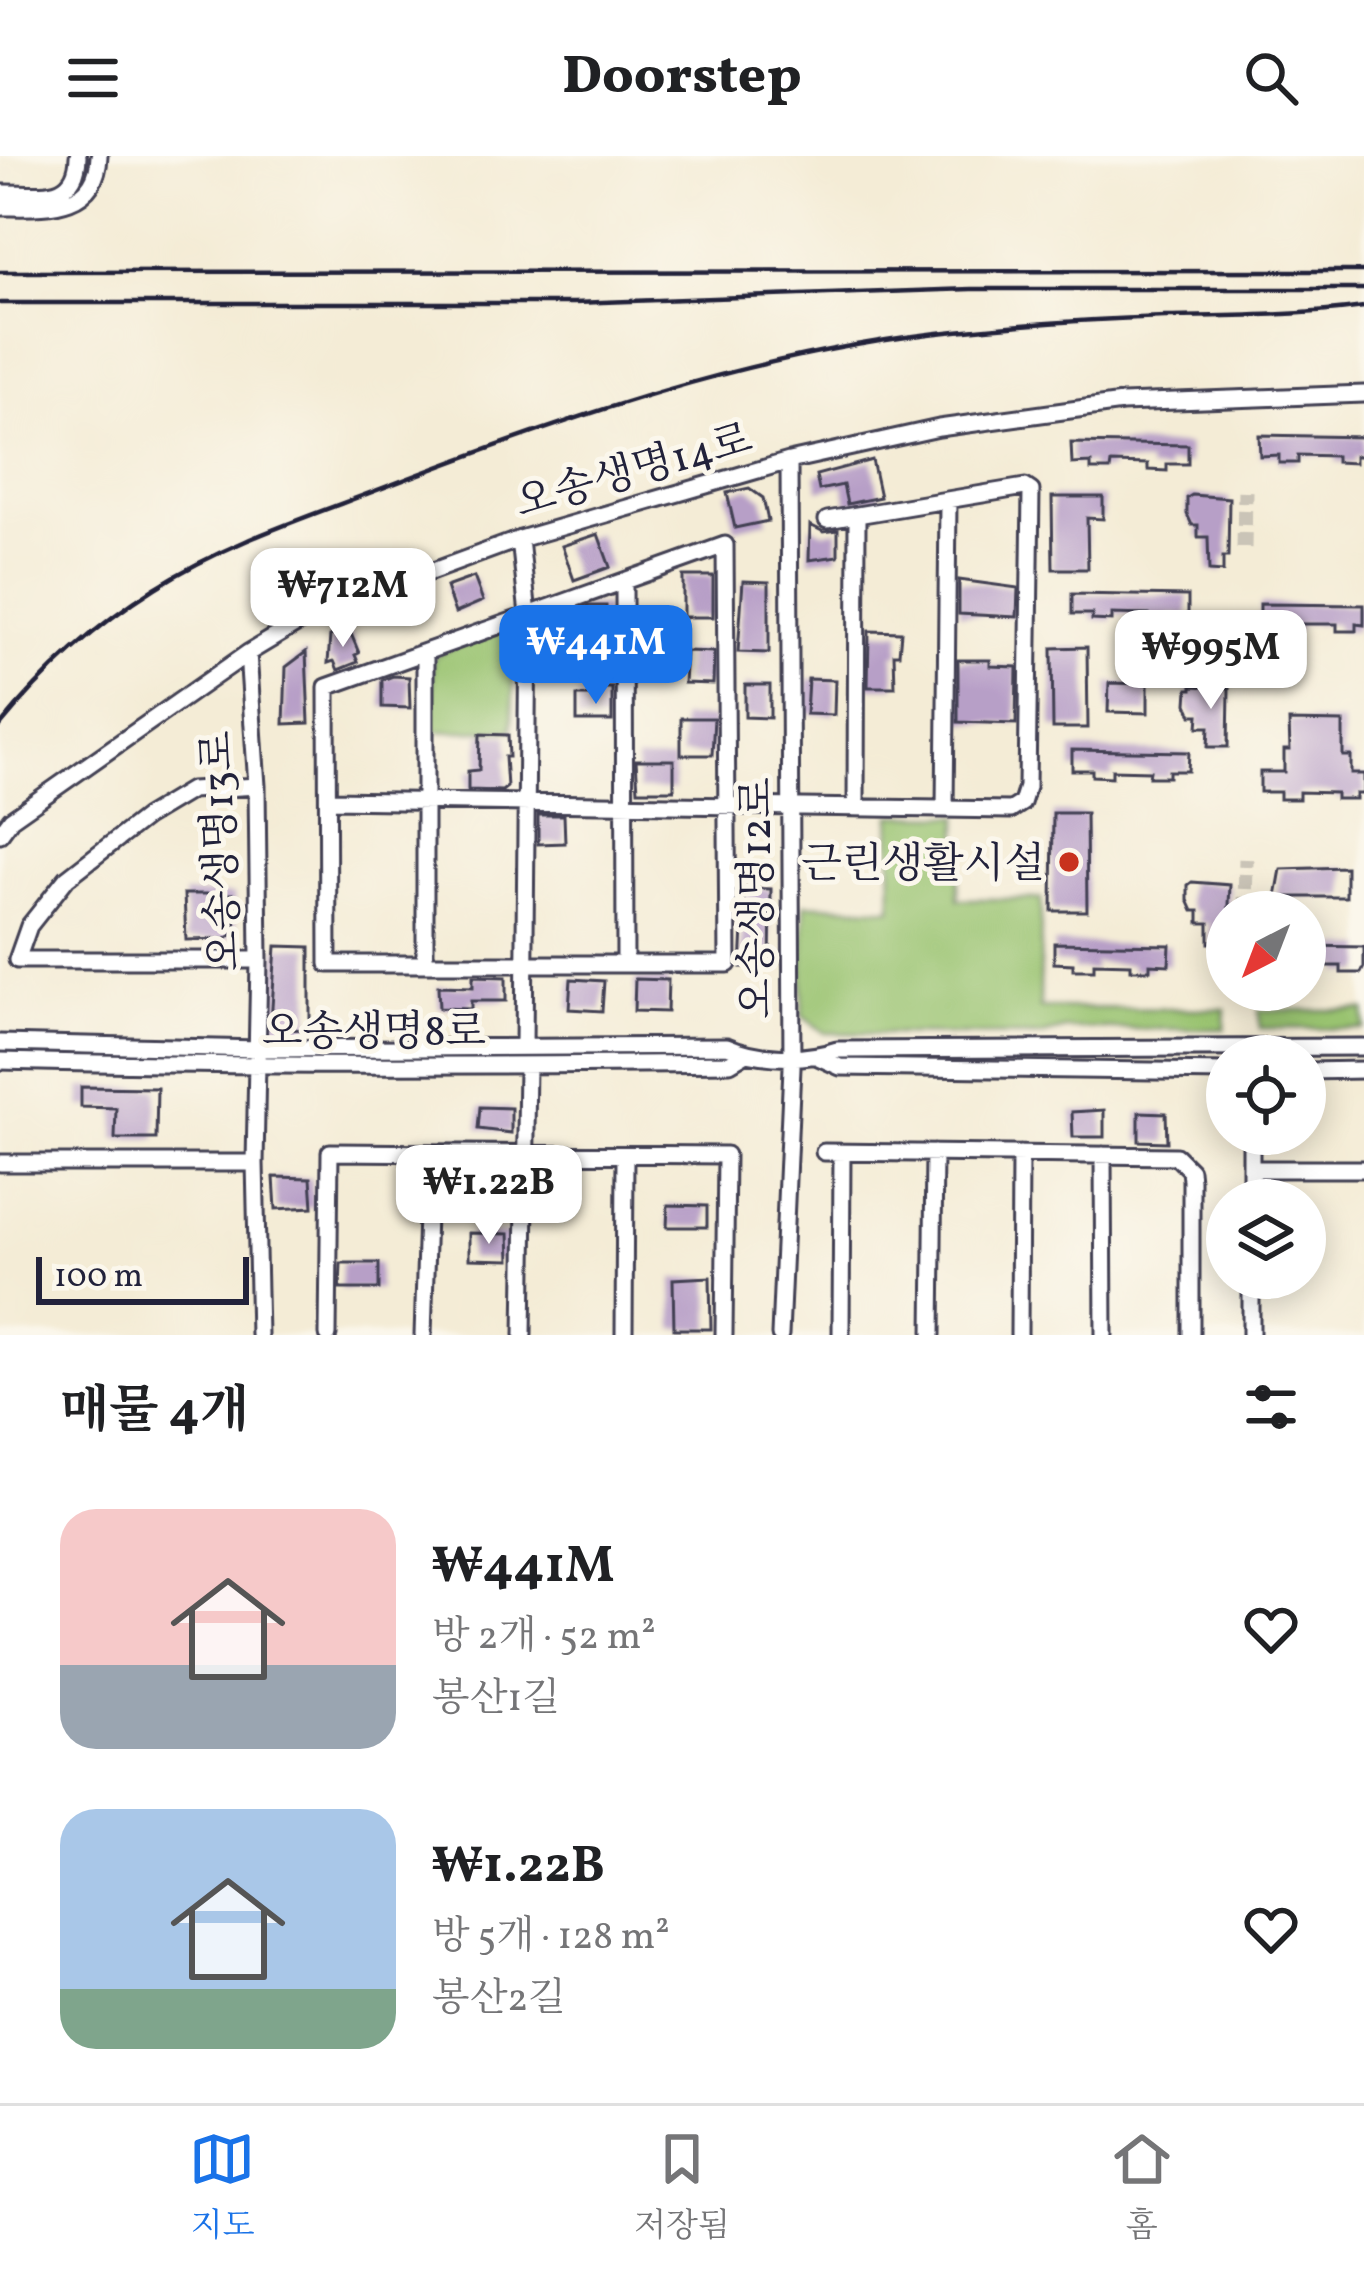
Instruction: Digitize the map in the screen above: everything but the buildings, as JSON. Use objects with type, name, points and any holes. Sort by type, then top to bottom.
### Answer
[{"type":"street","points":[[0,193],[68,188],[78,176],[78,156]]},
{"type":"street","points":[[0,207],[49,207],[81,198],[93,183],[99,156]]},
{"type":"street","name":"오송생명14로","points":[[0,834],[10,818],[248,653],[308,617],[520,539],[789,461],[939,428],[1122,403],[1364,394]]},
{"type":"street","name":"오송생명12로","points":[[780,1335],[792,1056],[789,461]]},
{"type":"street","points":[[329,800],[1011,810],[1022,803],[1027,787],[1034,501],[1025,487],[826,520]]},
{"type":"street","points":[[945,809],[948,502]]},
{"type":"street","points":[[856,518],[856,808]]},
{"type":"street","points":[[520,539],[528,615],[524,1046]]},
{"type":"street","points":[[725,545],[728,964],[328,964],[327,687],[528,615],[725,545]]},
{"type":"street","points":[[624,581],[625,964]]},
{"type":"street","points":[[425,652],[425,964]]},
{"type":"street","name":"오송생명13로","points":[[248,653],[260,960],[255,1163],[259,1335]]},
{"type":"street","points":[[8,960],[67,878],[146,817],[191,790],[256,786]]},
{"type":"street","points":[[8,960],[260,960]]},
{"type":"street","name":"오송생명8로","points":[[0,1043],[260,1058],[526,1066],[730,1064],[745,1054]]},
{"type":"street","name":"오송생명8로","points":[[0,1061],[260,1058],[524,1046],[727,1046],[745,1054],[818,1057],[840,1067],[1206,1072]]},
{"type":"street","name":"오송생명8로","points":[[1326,1049],[1364,1047]]},
{"type":"street","name":"오송생명8로","points":[[818,1057],[860,1049],[1206,1052]]},
{"type":"street","points":[[523,1335],[526,1066]]},
{"type":"street","points":[[1326,1071],[1364,1070]]},
{"type":"street","points":[[328,1335],[330,1152],[726,1154],[724,1335]]},
{"type":"street","points":[[824,1152],[1176,1156],[1190,1169],[1191,1335]]},
{"type":"street","points":[[841,1335],[842,1153]]},
{"type":"street","points":[[932,1335],[934,1153]]},
{"type":"street","points":[[423,1335],[429,1154]]},
{"type":"street","points":[[1018,1335],[1020,1154]]},
{"type":"street","points":[[624,1335],[625,1155]]},
{"type":"street","points":[[1251,1155],[1251,1179]]},
{"type":"street","points":[[1103,1156],[1104,1335]]},
{"type":"street","points":[[0,1163],[255,1163]]},
{"type":"street","points":[[1251,1169],[1364,1169]]},
{"type":"street","points":[[1251,1299],[1251,1335]]},
{"type":"green space","points":[[502,628],[515,639],[512,730],[433,732],[433,660],[437,654]]},
{"type":"green space","points":[[891,815],[959,816],[958,899],[1041,899],[1040,1008],[1226,1011],[1225,1029],[1066,1029],[1039,1036],[825,1033],[802,1016],[805,904],[892,909]]},
{"type":"green space","points":[[1364,1010],[1364,1029],[1260,1028],[1259,1011]]},
{"type":"tunnel","points":[[1244,548],[1245,491]]},
{"type":"tunnel","points":[[1245,891],[1246,859]]},
{"type":"railway","points":[[0,272],[1364,271]]},
{"type":"railway","points":[[0,303],[574,303],[971,289],[1364,289]]},
{"type":"railway","points":[[0,726],[92,634],[133,602],[209,558],[450,463],[663,391],[808,354],[956,331],[1364,307]]},
{"type":"place","name":"근린생활시설","points":[[1069,862]]}]
